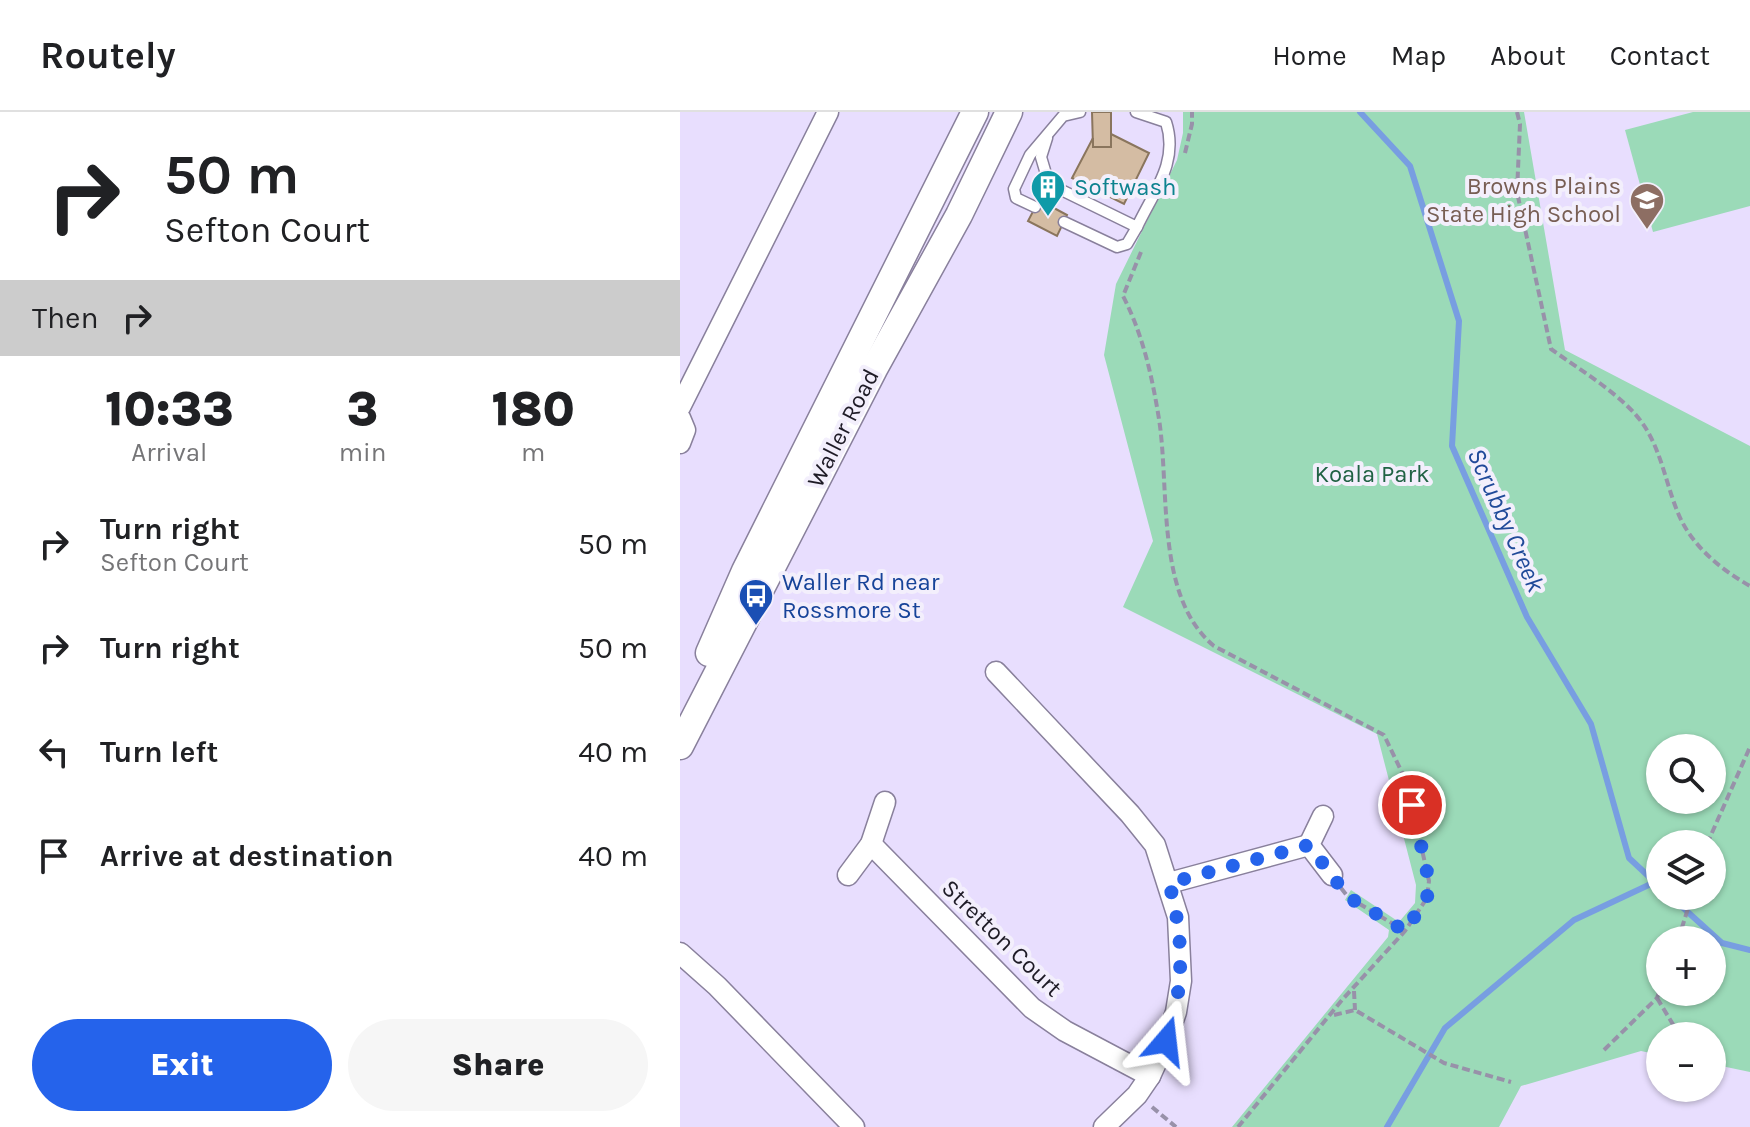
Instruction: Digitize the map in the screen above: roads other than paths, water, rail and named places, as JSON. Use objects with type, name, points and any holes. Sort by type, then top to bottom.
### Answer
[{"type":"street","points":[[680,407],[828,112]]},
{"type":"street","points":[[975,112],[1006,119]]},
{"type":"street","name":"Waller Road","points":[[680,746],[863,363],[975,112]]},
{"type":"street","name":"Waller Road","points":[[680,714],[745,571],[863,363],[959,215],[1006,119]]},
{"type":"street","points":[[680,418],[685,430],[680,443]]},
{"type":"street","points":[[996,672],[1130,814],[1155,845],[1178,917],[1181,981],[1176,1012],[1150,1076],[1137,1095],[1104,1127]]},
{"type":"street","points":[[848,875],[871,844],[885,802]]},
{"type":"street","points":[[1169,883],[1309,845],[1323,816]]},
{"type":"street","name":"Stretton Court","points":[[871,844],[1032,1008],[1065,1031],[1150,1076]]},
{"type":"street","points":[[1309,845],[1332,875]]},
{"type":"street","points":[[680,953],[717,986],[854,1127]]},
{"type":"street","points":[[680,971],[717,986]]},
{"type":"lane","points":[[1035,207],[1016,198],[1014,189],[1030,155],[1047,138],[1062,114],[1080,112]]},
{"type":"lane","points":[[1064,222],[1117,247],[1127,244],[1170,160],[1172,141],[1166,122],[1136,112]]},
{"type":"lane","points":[[1047,138],[1041,157],[1049,184],[1137,227]]},
{"type":"waterway","name":"Scrubby Creek","points":[[1360,112],[1410,166],[1459,321],[1452,446],[1527,617],[1591,724],[1629,858],[1646,874]]},
{"type":"waterway","points":[[1387,1127],[1445,1028],[1574,920],[1646,886]]},
{"type":"waterway","name":"Scrubby Creek","points":[[1685,910],[1722,943],[1750,950]]},
{"type":"place","name":"Softwash","points":[[1048,218]]},
{"type":"place","name":"Browns Plains State High School","points":[[1647,231]]},
{"type":"place","name":"Waller Rd near Rossmore St","points":[[756,627]]},
{"type":"park label","name":"Koala Park","points":[[1372,474]]}]
